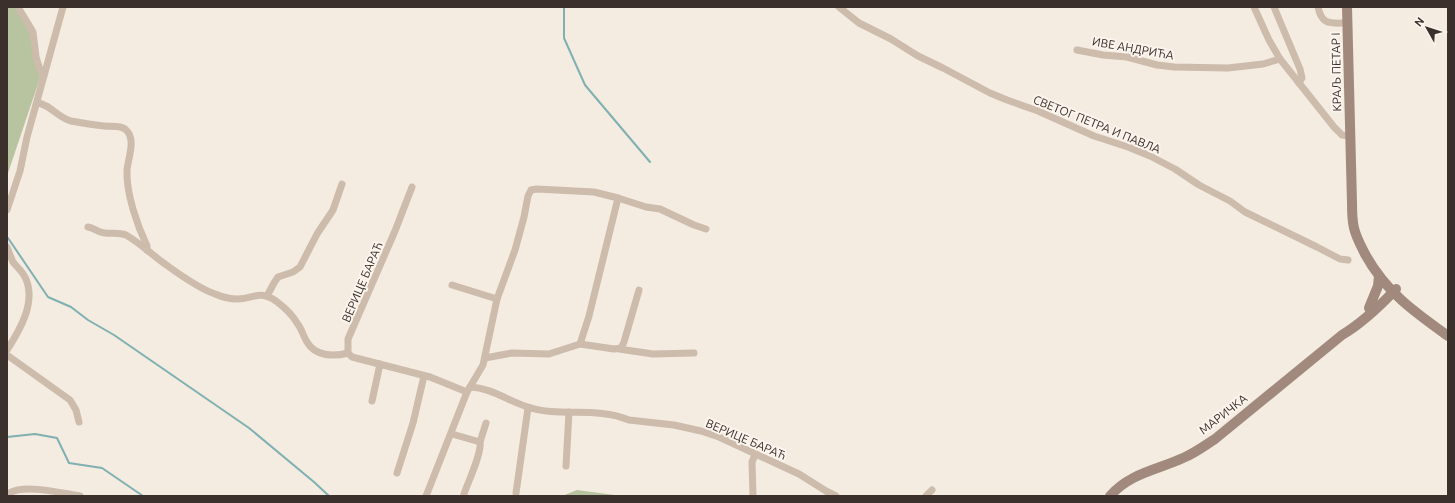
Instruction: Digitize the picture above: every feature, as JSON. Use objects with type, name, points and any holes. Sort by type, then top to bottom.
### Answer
[{"type":"main road","name":"КРАЉ ПЕТАР I","points":[[1347,7],[1352,204]]},
{"type":"main road","points":[[1352,204],[1354,229],[1365,253],[1379,276],[1401,300],[1448,336]]},
{"type":"main road","points":[[1352,204],[1364,240],[1375,262],[1392,289],[1403,297],[1413,310]]},
{"type":"main road","points":[[1369,308],[1378,286],[1379,276]]},
{"type":"main road","name":"МАРИЧКА","points":[[1110,496],[1120,486],[1132,478],[1183,458],[1215,439],[1342,335],[1351,330],[1383,302],[1392,289]]},
{"type":"main road","name":"МАРИЧКА","points":[[1342,335],[1348,325],[1392,289]]},
{"type":"main road","points":[[1383,302],[1401,300]]},
{"type":"street","points":[[18,7],[32,32],[36,57],[41,73],[44,75]]},
{"type":"street","points":[[7,210],[20,171],[63,7]]},
{"type":"street","name":"СВЕТОГ ПЕТРА И ПАВЛА","points":[[839,7],[859,22],[891,39],[912,53],[956,74],[990,93],[1038,111],[1094,136],[1150,156],[1175,169],[1199,185],[1230,201],[1245,212],[1317,246],[1340,259],[1348,260]]},
{"type":"street","points":[[1254,7],[1280,60],[1339,132],[1345,136],[1350,136]]},
{"type":"street","points":[[1274,7],[1300,69],[1302,78],[1299,83]]},
{"type":"street","points":[[1318,7],[1320,15],[1325,21],[1332,24],[1348,23]]},
{"type":"street","name":"ИВЕ АНДРИЋА","points":[[1077,50],[1103,55],[1127,57],[1157,65],[1174,67],[1228,68],[1263,64],[1280,60]]},
{"type":"street","points":[[37,103],[47,106],[67,120],[121,128],[128,133],[131,142],[127,168],[127,182],[138,224],[147,246],[147,250]]},
{"type":"street","points":[[267,296],[278,277],[293,272],[300,267],[317,234],[334,210],[342,184]]},
{"type":"street","name":"ВЕРИЦЕ БАРАЋ","points":[[412,187],[395,231],[348,339],[348,353],[352,358],[440,380],[468,390],[478,388],[491,391],[528,408],[551,411],[599,413],[622,417],[629,420],[683,426],[719,437],[755,455],[799,474],[836,496]]},
{"type":"street","points":[[426,496],[452,434],[468,390],[479,372],[485,358],[497,299],[515,250],[530,191],[537,189],[594,192],[646,207],[660,209],[694,225],[706,228]]},
{"type":"street","points":[[580,344],[589,316],[618,198]]},
{"type":"street","points":[[88,227],[104,233],[122,234],[198,287],[211,293],[233,299],[256,295],[267,296],[282,306],[291,315],[300,327],[308,344],[315,350],[331,355],[348,353]]},
{"type":"street","points":[[7,247],[13,261],[24,275],[28,290],[28,304],[24,320],[7,350]]},
{"type":"street","points":[[452,285],[497,299]]},
{"type":"street","points":[[618,349],[624,342],[639,290]]},
{"type":"street","points":[[485,358],[512,354],[549,354],[580,344],[600,348],[653,354],[681,352],[694,353]]},
{"type":"street","points":[[7,355],[70,400],[76,410],[79,422]]},
{"type":"street","points":[[372,401],[380,364]]},
{"type":"street","points":[[397,473],[413,422],[424,376]]},
{"type":"street","points":[[516,493],[528,408]]},
{"type":"street","points":[[566,466],[568,412]]},
{"type":"street","points":[[464,494],[479,455],[481,448],[480,442],[486,423]]},
{"type":"street","points":[[452,434],[480,442]]},
{"type":"street","points":[[753,496],[752,462],[755,455]]},
{"type":"street","points":[[9,493],[21,490],[43,490],[80,496]]},
{"type":"street","points":[[926,496],[932,490]]},
{"type":"green space","points":[[7,7],[17,7],[32,29],[40,78],[7,176]]},
{"type":"green space","points":[[577,490],[622,496],[562,496]]},
{"type":"waterway","points":[[564,7],[564,38],[585,85],[650,162]]},
{"type":"waterway","points":[[8,238],[48,297],[71,307],[88,320],[114,335],[249,428],[329,496]]},
{"type":"waterway","points":[[7,437],[35,434],[57,438],[69,463],[102,468],[143,496]]}]
